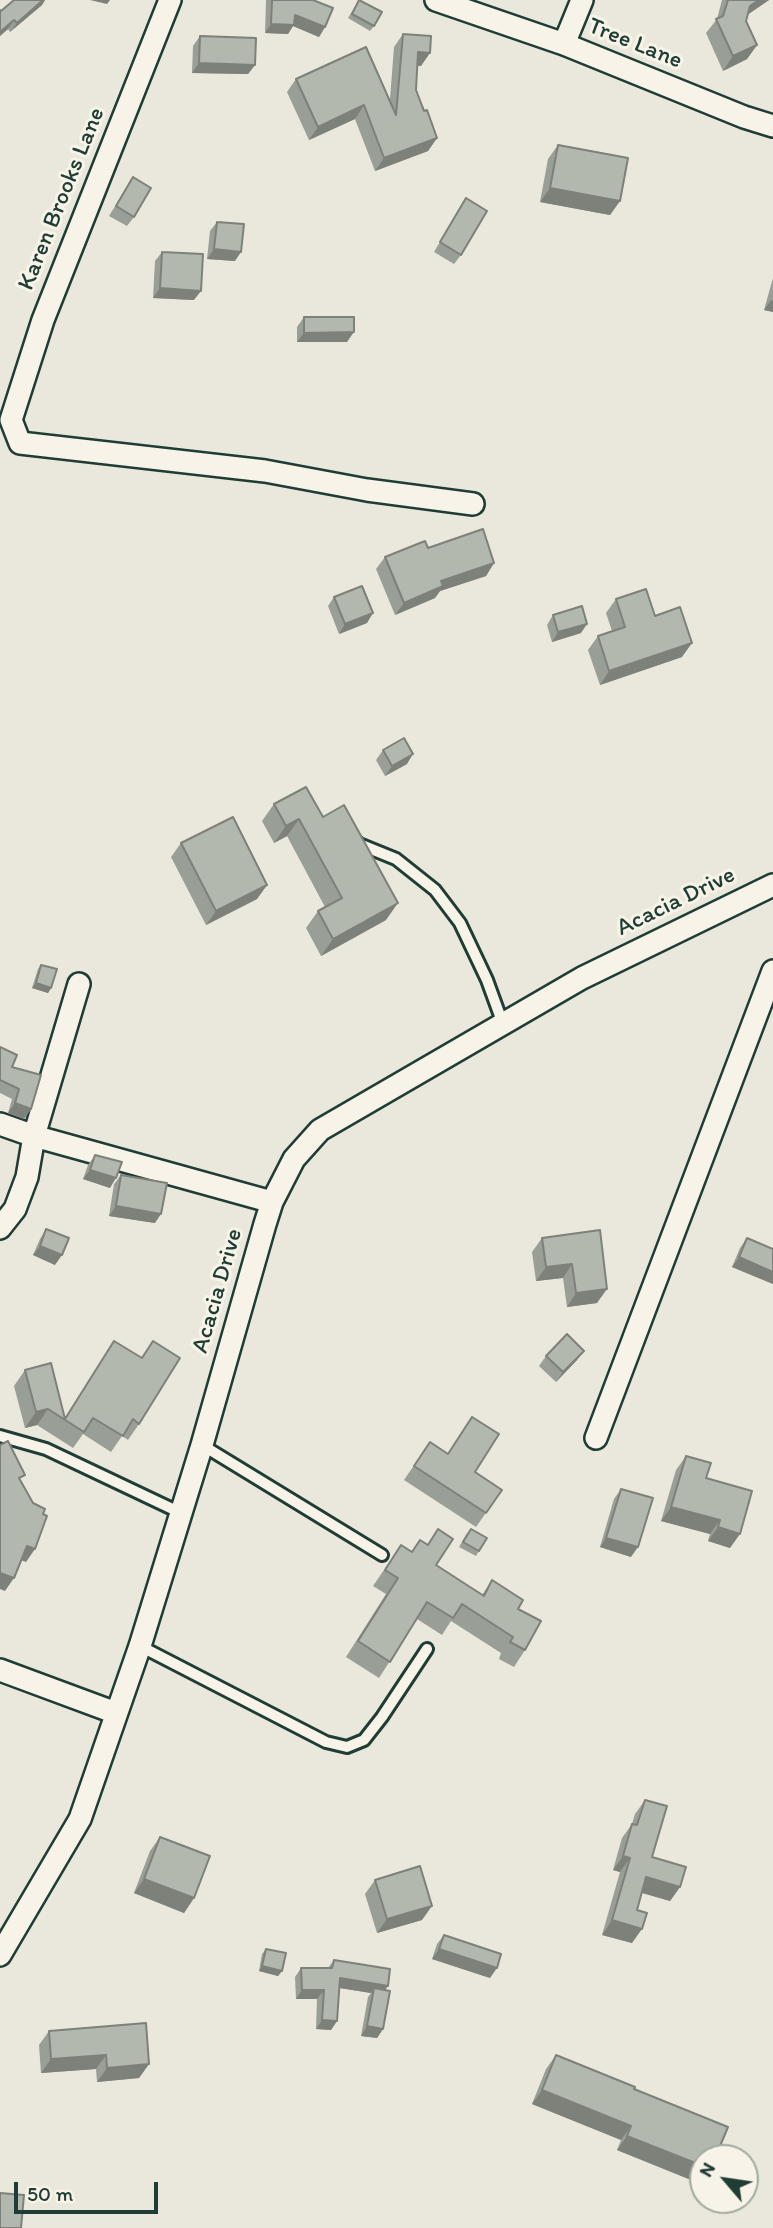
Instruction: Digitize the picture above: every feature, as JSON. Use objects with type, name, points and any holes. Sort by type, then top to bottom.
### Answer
[{"type":"street","name":"Karen Brooks Lane","points":[[170,0],[43,320],[11,420],[20,443],[265,471],[367,490],[473,504]]},
{"type":"street","name":"Tree Lane","points":[[436,0],[565,44],[731,112],[773,126]]},
{"type":"street","points":[[565,44],[582,0]]},
{"type":"street","name":"Acacia Drive","points":[[0,1955],[80,1819],[141,1646],[272,1202],[294,1159],[320,1130],[582,978],[773,885]]},
{"type":"street","points":[[596,1438],[773,971]]},
{"type":"street","points":[[0,1228],[15,1209],[27,1177],[34,1136],[79,984]]},
{"type":"street","points":[[0,1124],[34,1136],[272,1202]]},
{"type":"street","points":[[0,1670],[116,1713]]},
{"type":"lane","points":[[352,835],[359,844],[396,859],[435,890],[460,923],[487,980],[503,1024]]},
{"type":"lane","points":[[0,1436],[46,1448],[181,1513]]},
{"type":"lane","points":[[202,1445],[382,1555]]},
{"type":"lane","points":[[141,1646],[326,1742],[347,1747],[364,1740],[426,1649]]},
{"type":"building","points":[[14,0],[43,0],[17,23],[14,20],[0,32],[0,10]]},
{"type":"building","points":[[272,0],[313,0],[333,8],[325,27],[295,15],[294,25],[271,24]]},
{"type":"building","points":[[359,0],[382,12],[374,26],[352,14]]},
{"type":"building","points":[[728,0],[759,0],[750,6],[746,21],[757,45],[733,56],[716,19],[723,16]]},
{"type":"building","points":[[403,34],[431,36],[430,53],[418,52],[416,90],[437,138],[384,158],[364,105],[318,127],[296,79],[366,47],[396,115]]},
{"type":"building","points":[[200,36],[256,38],[255,65],[199,63]]},
{"type":"building","points":[[558,145],[628,158],[620,201],[550,188]]},
{"type":"building","points":[[133,177],[151,188],[134,217],[116,206]]},
{"type":"building","points":[[466,198],[487,211],[461,255],[440,242]]},
{"type":"building","points":[[217,222],[244,224],[241,252],[214,249]]},
{"type":"building","points":[[162,252],[203,254],[201,291],[160,288]]},
{"type":"building","points":[[304,317],[354,317],[354,332],[304,333]]},
{"type":"building","points":[[483,529],[494,563],[441,581],[443,586],[404,603],[385,557],[425,541],[428,548]]},
{"type":"building","points":[[362,586],[373,613],[345,624],[334,597]]},
{"type":"building","points":[[646,589],[655,616],[680,607],[692,643],[609,671],[598,636],[625,627],[616,599]]},
{"type":"building","points":[[582,606],[587,624],[558,632],[553,615]]},
{"type":"building","points":[[404,738],[413,754],[392,766],[383,750]]},
{"type":"building","points":[[306,787],[323,817],[344,805],[398,903],[333,939],[318,911],[342,898],[299,819],[286,826],[274,804]]},
{"type":"building","points":[[233,817],[267,885],[216,911],[181,843]]},
{"type":"building","points":[[41,965],[57,969],[51,988],[36,983]]},
{"type":"building","points":[[0,1047],[17,1055],[12,1067],[41,1075],[31,1109],[15,1103],[19,1089],[0,1080]]},
{"type":"building","points":[[95,1155],[122,1162],[116,1178],[90,1170]]},
{"type":"building","points":[[121,1175],[167,1183],[161,1214],[116,1206]]},
{"type":"building","points":[[46,1229],[69,1238],[62,1255],[40,1246]]},
{"type":"building","points":[[600,1230],[607,1289],[576,1293],[572,1264],[546,1267],[542,1238]]},
{"type":"building","points":[[747,1238],[773,1249],[773,1272],[739,1257]]},
{"type":"building","points":[[567,1334],[584,1351],[563,1372],[546,1356]]},
{"type":"building","points":[[114,1341],[142,1358],[153,1341],[180,1358],[139,1424],[133,1419],[123,1436],[93,1418],[84,1432],[48,1409],[36,1412],[25,1370],[51,1363],[65,1419]]},
{"type":"building","points":[[472,1417],[499,1434],[475,1472],[502,1490],[486,1513],[414,1466],[430,1442],[448,1454]]},
{"type":"building","points":[[8,1441],[25,1475],[19,1478],[33,1503],[45,1509],[43,1514],[47,1516],[35,1549],[27,1546],[14,1578],[0,1573],[0,1445]]},
{"type":"building","points":[[686,1456],[711,1463],[706,1478],[752,1491],[740,1534],[718,1527],[720,1520],[671,1507]]},
{"type":"building","points":[[621,1489],[653,1498],[638,1547],[606,1538]]},
{"type":"building","points":[[438,1529],[453,1539],[436,1565],[484,1596],[492,1580],[523,1600],[518,1609],[541,1621],[525,1650],[510,1642],[513,1637],[462,1604],[453,1618],[427,1602],[390,1662],[358,1641],[398,1578],[385,1570],[401,1545],[412,1552],[420,1540],[428,1545]]},
{"type":"building","points":[[471,1529],[487,1538],[479,1551],[463,1542]]},
{"type":"building","points":[[645,1800],[667,1806],[652,1857],[686,1867],[680,1887],[646,1877],[637,1910],[647,1913],[642,1929],[612,1920],[630,1858],[623,1856],[632,1824],[637,1825]]},
{"type":"building","points":[[160,1837],[210,1856],[194,1898],[144,1879]]},
{"type":"building","points":[[420,1866],[432,1906],[387,1919],[375,1880]]},
{"type":"building","points":[[444,1935],[501,1954],[497,1968],[439,1949]]},
{"type":"building","points":[[266,1949],[286,1953],[282,1971],[262,1966]]},
{"type":"building","points":[[334,1960],[390,1969],[388,1986],[340,1978],[337,2021],[322,2020],[324,1990],[302,1990],[301,1968],[332,1968]]},
{"type":"building","points":[[374,1988],[390,1991],[383,2029],[367,2026]]},
{"type":"building","points":[[146,2023],[149,2064],[107,2068],[106,2055],[51,2059],[49,2031]]},
{"type":"building","points":[[556,2055],[728,2127],[721,2144],[689,2144],[689,2160],[627,2136],[631,2126],[542,2090]]},
{"type":"building","points":[[0,2193],[24,2195],[21,2228],[0,2228]]}]
